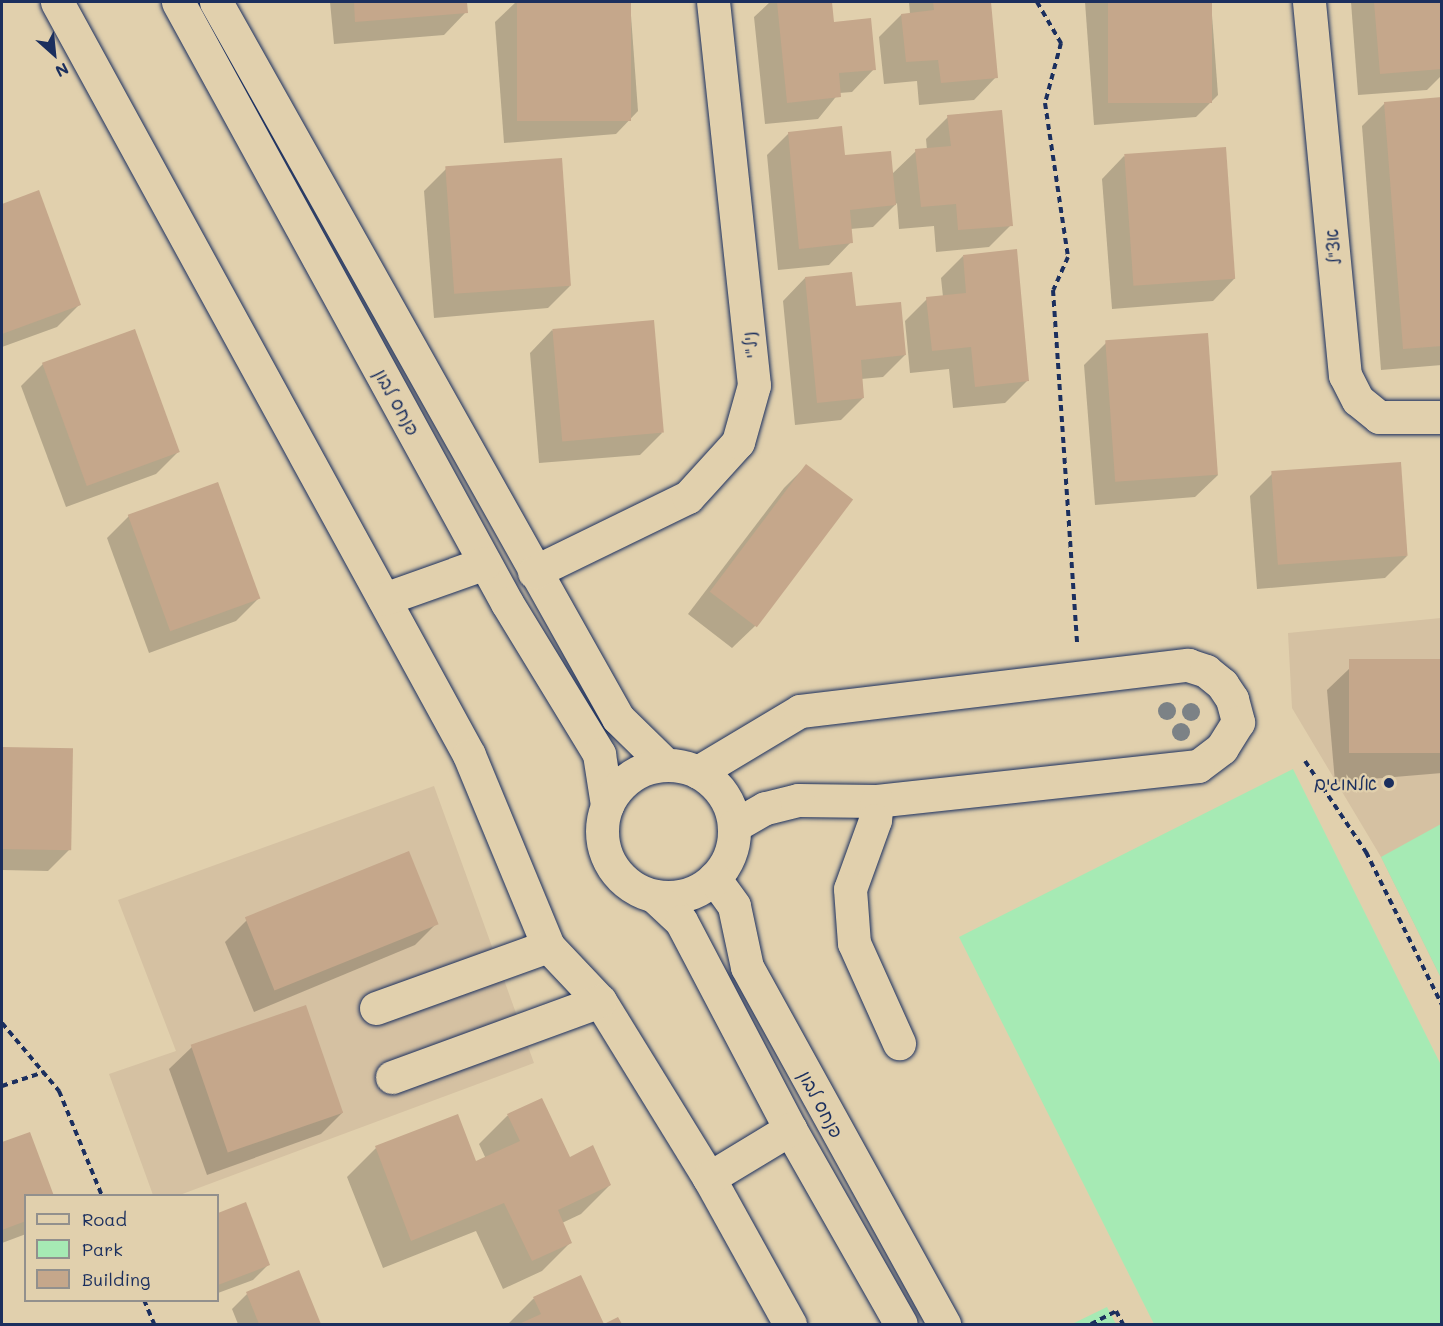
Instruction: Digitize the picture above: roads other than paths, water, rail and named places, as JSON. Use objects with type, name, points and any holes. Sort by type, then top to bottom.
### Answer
[{"type":"street","points":[[57,2],[470,756],[548,946],[600,1001],[709,1178],[790,1324]]},
{"type":"street","name":"פנחס לבון","points":[[178,2],[485,563],[599,754],[607,805]]},
{"type":"street","name":"פנחס לבון","points":[[216,2],[534,572],[618,717],[666,765]]},
{"type":"street","name":"ניל\"י","points":[[534,572],[688,497],[738,442],[754,385],[713,2]]},
{"type":"street","name":"אצ\"ל","points":[[1309,2],[1346,375],[1358,400],[1379,417],[1442,417]]},
{"type":"street","points":[[384,599],[485,563]]},
{"type":"street","points":[[698,772],[800,711],[1188,665],[1206,671],[1222,684],[1232,699],[1238,722],[1222,748],[1198,766],[876,801],[798,800],[765,808],[734,826]]},
{"type":"street","points":[[654,896],[676,897],[697,891],[714,878],[726,863],[734,826],[723,795],[698,772],[666,765],[630,776],[607,805],[602,843],[609,862],[620,878],[654,896],[681,921],[790,1129],[901,1324]]},
{"type":"street","points":[[876,801],[874,820],[850,889],[854,943],[899,1043]]},
{"type":"street","name":"פנחס לבון","points":[[714,878],[734,906],[747,967],[944,1324]]},
{"type":"street","points":[[376,1008],[548,946]]},
{"type":"street","points":[[392,1077],[600,1001]]},
{"type":"street","points":[[709,1178],[790,1129]]},
{"type":"place","name":"אלמוגים","points":[[1389,783]]}]
